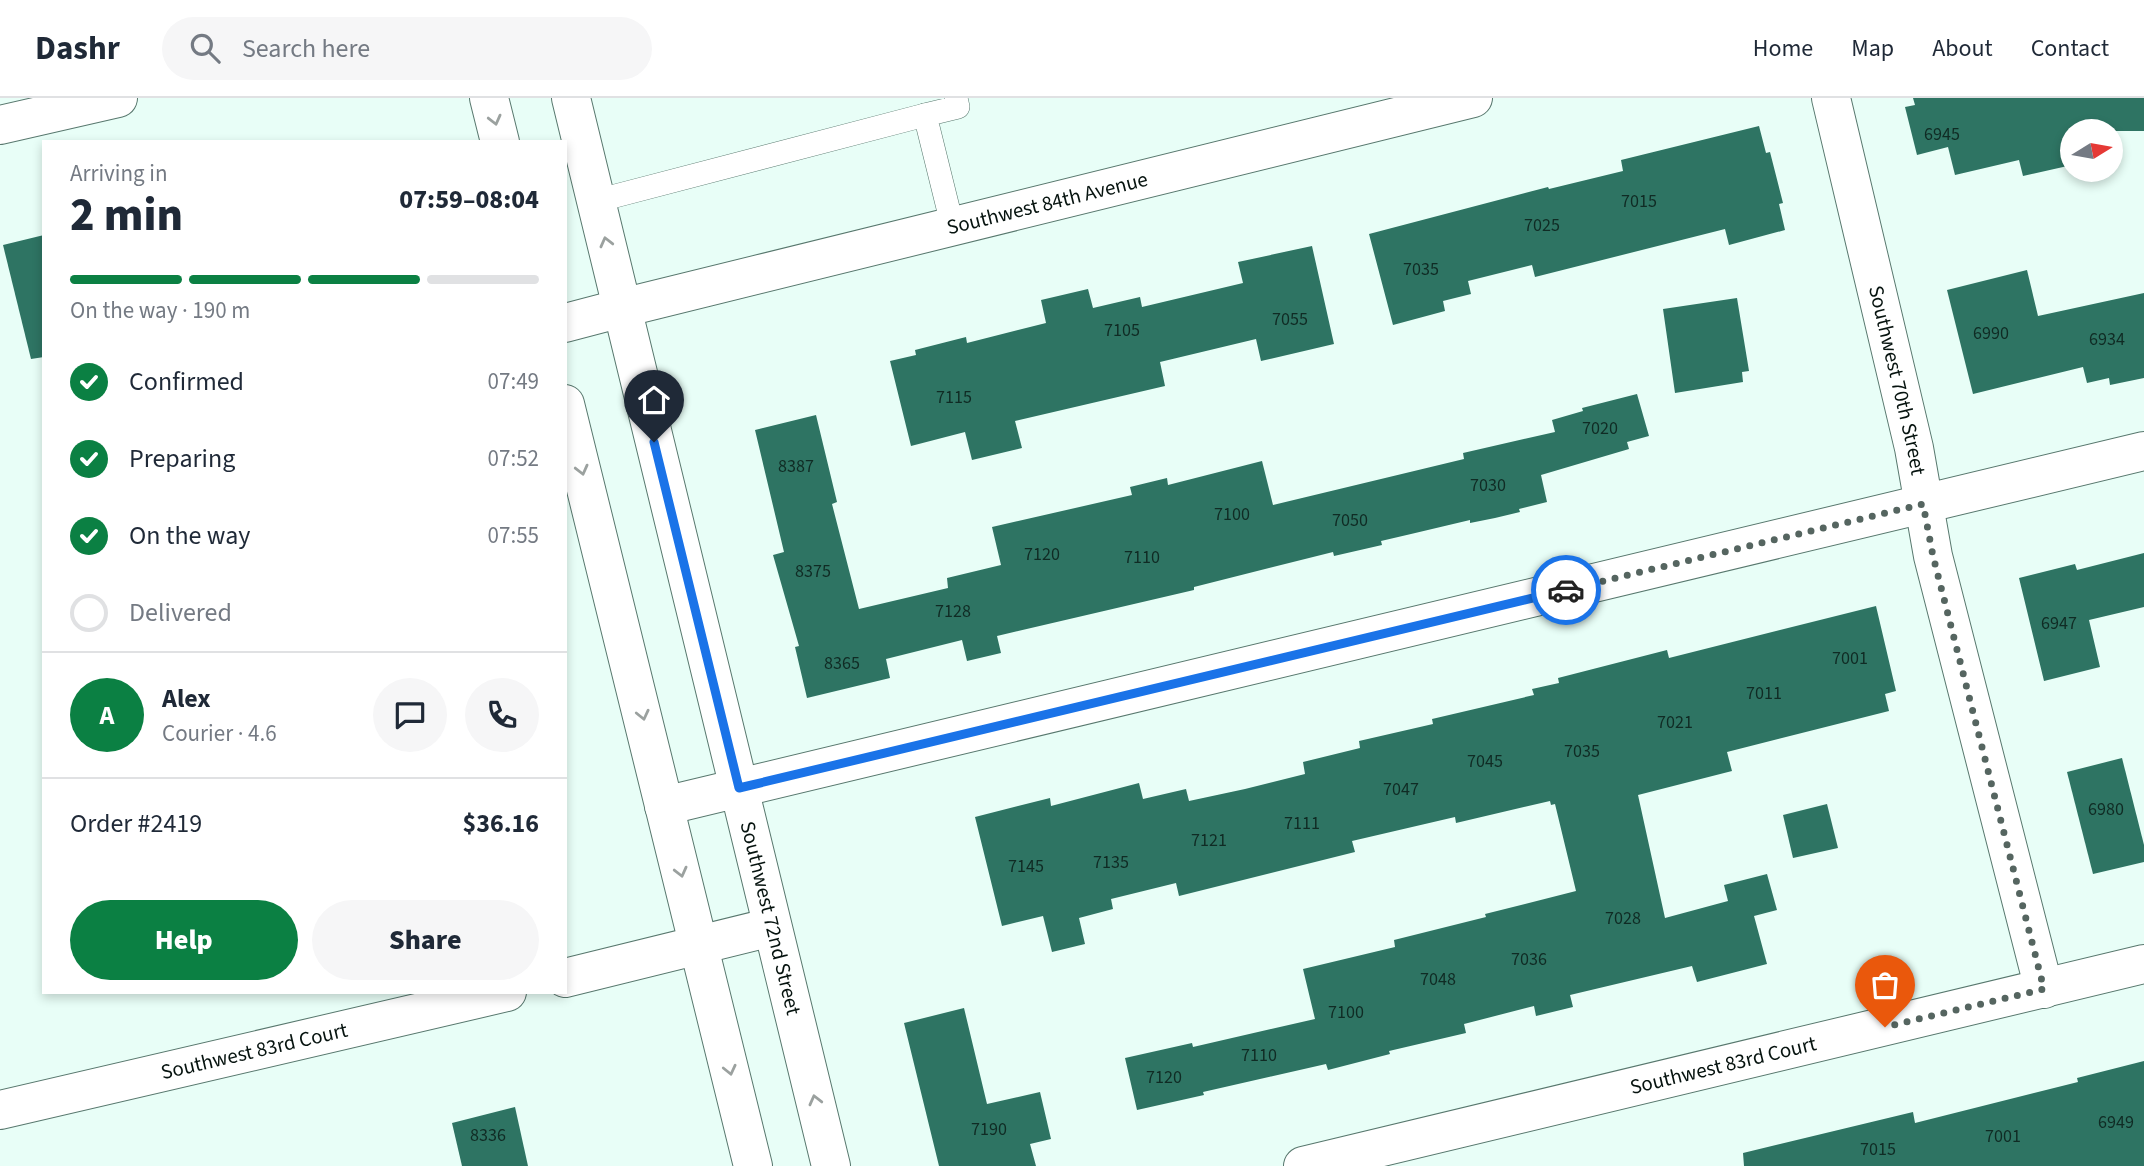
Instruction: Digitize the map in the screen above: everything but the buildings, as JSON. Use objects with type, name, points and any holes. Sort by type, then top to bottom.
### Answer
[{"type":"street","points":[[0,125],[118,98]]},
{"type":"street","points":[[489,98],[500,140]]},
{"type":"street","name":"Southwest 72nd Street","points":[[570,98],[831,1166]]},
{"type":"street","name":"Southwest 84th Avenue","points":[[567,322],[1473,98]]},
{"type":"street","name":"Southwest 70th Street","points":[[1831,98],[1914,448],[1933,556],[2044,989]]},
{"type":"street","points":[[567,412],[753,1166]]},
{"type":"street","points":[[664,806],[2144,451]]},
{"type":"street","points":[[567,978],[772,927]]},
{"type":"street","name":"Southwest 83rd Court","points":[[1303,1166],[2144,964]]},
{"type":"street","name":"Southwest 83rd Court","points":[[0,1110],[498,994]]},
{"type":"lane","points":[[596,201],[958,107],[956,98]]},
{"type":"lane","points":[[925,115],[954,228]]},
{"type":"way so far","points":[[1566,590],[1923,504],[1933,556],[2044,989],[1885,1027]]},
{"type":"route","points":[[654,442],[739,788],[1566,590]]}]
